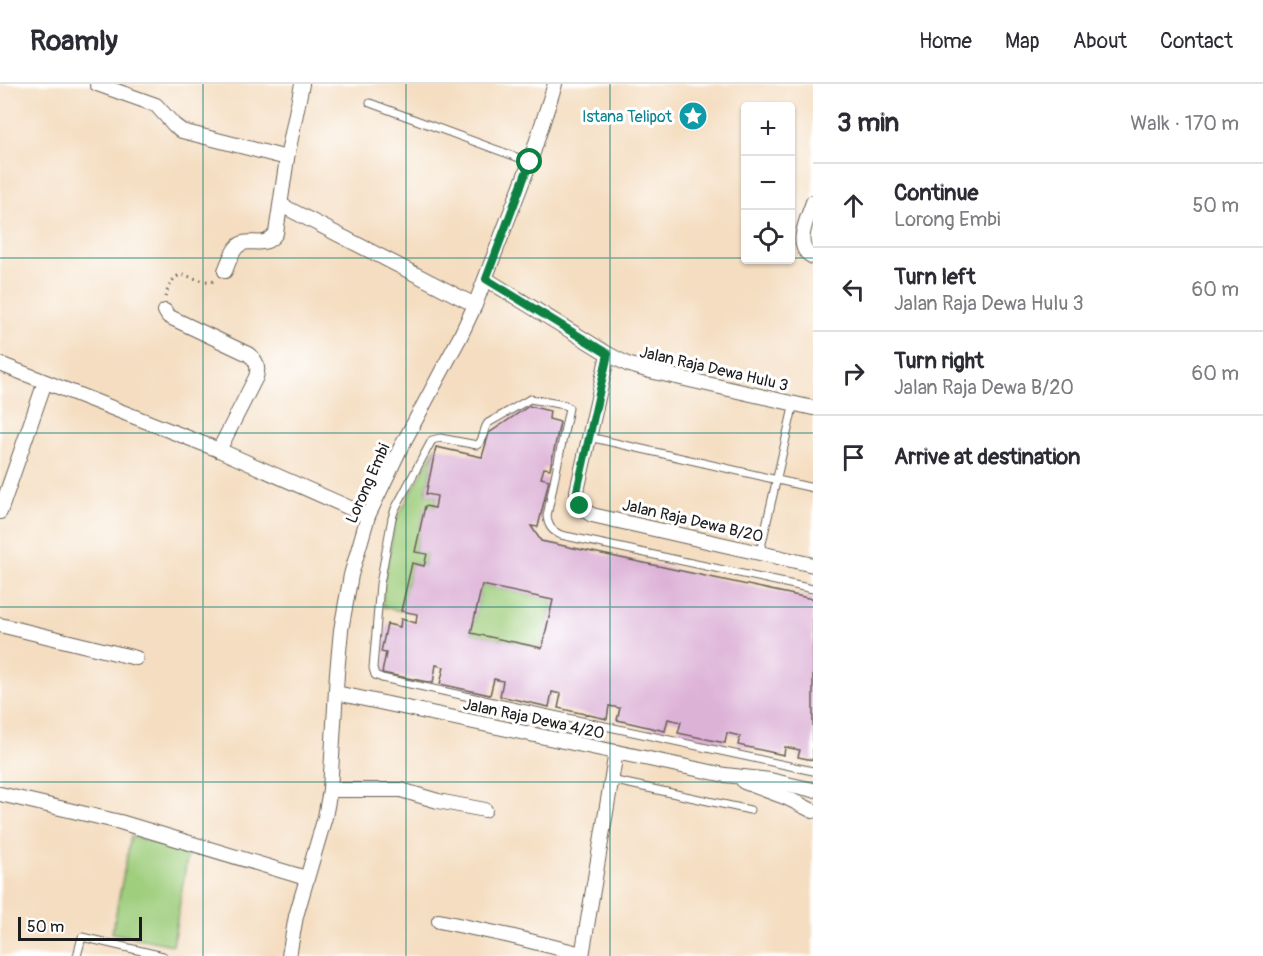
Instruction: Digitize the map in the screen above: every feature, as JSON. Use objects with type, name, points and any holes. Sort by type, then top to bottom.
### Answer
[{"type":"street","points":[[97,84],[156,105],[174,125],[182,130],[287,158]]},
{"type":"street","points":[[225,271],[236,247],[241,243],[262,243],[276,233],[287,158],[302,84]]},
{"type":"street","name":"Lorong Embi","points":[[289,956],[296,916],[306,878],[318,846],[330,790],[341,630],[351,575],[368,516],[400,449],[475,306],[530,162],[555,84]]},
{"type":"street","points":[[813,202],[802,241],[804,250],[813,257]]},
{"type":"street","points":[[281,205],[475,306]]},
{"type":"street","name":"Jalan Raja Dewa Hulu 3","points":[[486,279],[627,364],[813,408]]},
{"type":"street","points":[[165,311],[168,316],[248,354],[257,364],[256,377],[219,450]]},
{"type":"street","name":"Jalan Raja Dewa B/20","points":[[608,354],[577,491],[580,506],[592,514],[813,564]]},
{"type":"street","points":[[0,364],[219,450],[368,516]]},
{"type":"street","points":[[0,512],[45,382]]},
{"type":"street","points":[[0,625],[136,658]]},
{"type":"street","name":"Jalan Raja Dewa 4/20","points":[[336,693],[725,775],[770,780],[813,790]]},
{"type":"street","points":[[439,921],[510,936],[582,955],[616,752]]},
{"type":"street","name":"Jalan Raja Dewa 4/20","points":[[725,775],[773,792],[813,811]]},
{"type":"street","points":[[330,790],[401,790],[438,801],[485,810]]},
{"type":"street","points":[[0,794],[120,822],[306,878]]},
{"type":"lane","points":[[370,103],[530,162]]},
{"type":"lane","points":[[813,589],[555,532],[550,528],[548,516],[569,408],[565,405],[530,399],[488,423],[482,441],[477,445],[440,438],[432,440],[392,518],[380,584],[373,668],[375,675],[382,678],[813,771]]},
{"type":"lane","points":[[760,552],[794,404]]},
{"type":"lane","points":[[589,437],[813,488]]},
{"type":"lane","points":[[611,780],[750,810]]},
{"type":"lane","points":[[77,956],[82,937],[163,956]]},
{"type":"path","points":[[165,311],[164,304],[172,280],[184,275],[210,282],[222,276],[225,271]]},
{"type":"green space","points":[[436,447],[426,494],[437,496],[435,508],[425,507],[415,551],[427,554],[424,566],[412,563],[401,611],[383,607],[383,586],[395,522]]},
{"type":"green space","points":[[482,585],[553,600],[542,648],[471,633]]},
{"type":"green space","points":[[131,836],[188,852],[173,945],[112,933]]},
{"type":"building","points":[[529,406],[550,411],[549,419],[560,422],[550,469],[544,468],[541,478],[549,480],[538,527],[531,526],[541,541],[813,599],[813,760],[798,757],[800,750],[785,747],[784,755],[738,745],[740,736],[727,733],[725,743],[678,733],[681,722],[668,719],[665,731],[617,720],[620,708],[609,706],[607,719],[558,708],[561,694],[552,692],[549,707],[500,696],[503,681],[494,679],[490,695],[440,684],[444,667],[436,665],[433,683],[382,673],[386,653],[381,652],[387,624],[400,627],[401,619],[416,623],[417,614],[401,611],[412,563],[424,566],[427,554],[415,552],[425,506],[435,508],[437,496],[426,494],[436,447],[482,457],[489,433]],"holes":[[[482,585],[553,600],[542,648],[471,633]]]},
{"type":"place","name":"Istana Telipot","points":[[693,116]]},
{"type":"route","points":[[530,162],[486,279],[608,354],[577,491],[580,506]]}]
